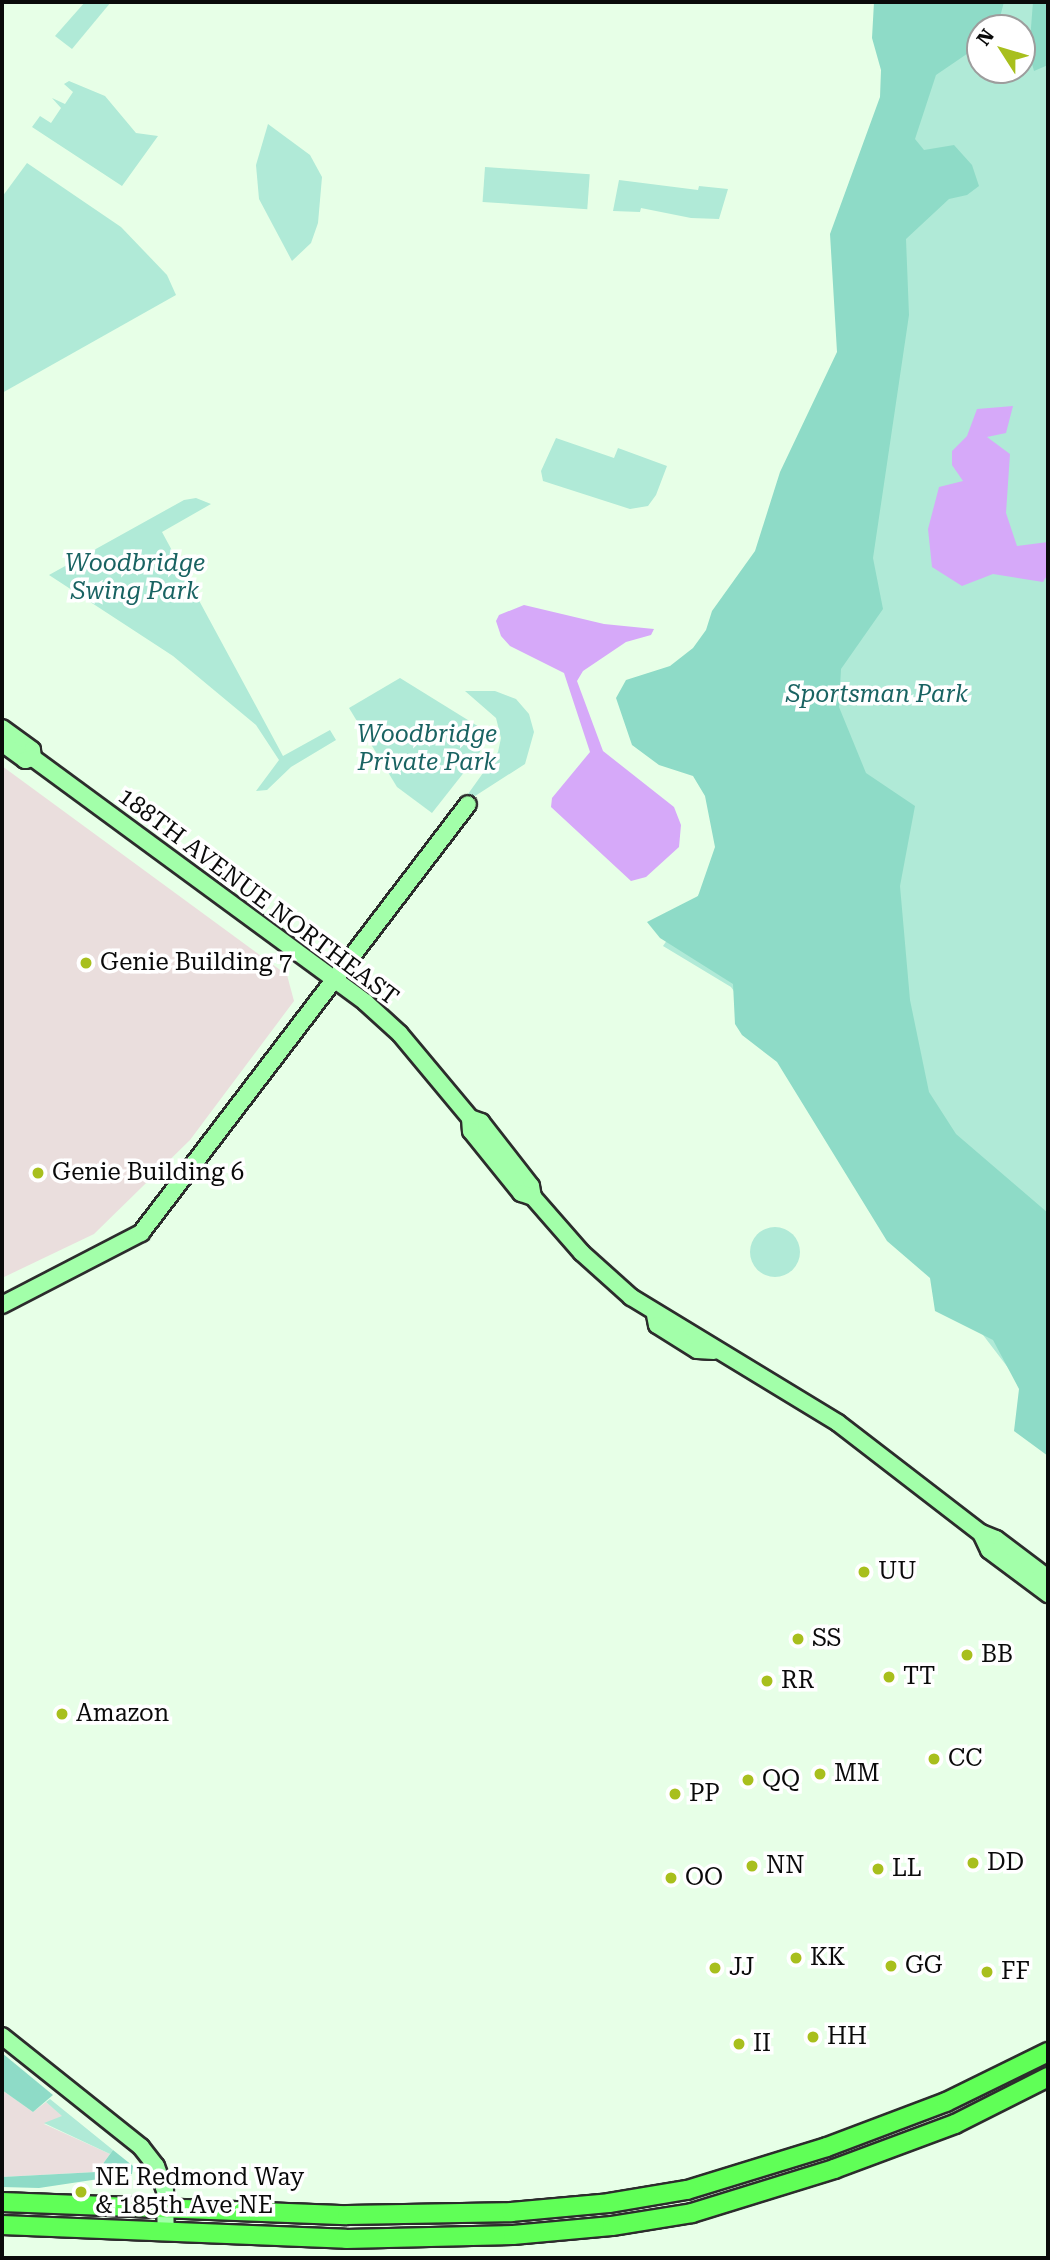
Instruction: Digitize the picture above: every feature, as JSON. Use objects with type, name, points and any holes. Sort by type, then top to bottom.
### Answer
[{"type":"main road","points":[[2,2202],[347,2215],[511,2212],[687,2190],[827,2147],[946,2102],[1048,2052]]},
{"type":"main road","points":[[2,2225],[346,2238],[513,2235],[692,2213],[834,2169],[955,2124],[1048,2077]]},
{"type":"street","name":"188TH AVENUE NORTHEAST","points":[[2,728],[32,750],[33,758],[336,980],[400,1034],[470,1118],[481,1122],[531,1186],[533,1196],[583,1253],[655,1315],[662,1313],[704,1339],[715,1350],[838,1423],[981,1533],[996,1539],[1048,1578]]},
{"type":"street","name":"188TH AVENUE NORTHEAST","points":[[2,743],[25,760],[33,758]]},
{"type":"street","points":[[2,1305],[141,1233],[468,804]]},
{"type":"street","name":"188TH AVENUE NORTHEAST","points":[[981,1533],[989,1550],[1048,1594]]},
{"type":"street","points":[[2,2036],[141,2147],[156,2166],[166,2207],[166,2230]]},
{"type":"shaded area","points":[[874,2],[1004,2],[1001,14],[966,14],[966,55],[936,75],[915,139],[924,150],[954,145],[972,165],[979,186],[967,195],[949,199],[906,239],[909,315],[873,558],[883,609],[841,669],[839,707],[866,773],[915,806],[900,886],[910,1000],[929,1092],[956,1134],[1048,1213],[1048,1456],[1014,1431],[1019,1389],[993,1340],[935,1311],[930,1278],[887,1241],[777,1062],[742,1035],[735,1024],[733,984],[660,938],[647,922],[698,896],[715,847],[705,796],[693,776],[659,765],[632,745],[616,698],[626,680],[670,666],[693,648],[706,630],[712,611],[755,551],[780,472],[837,352],[830,234],[880,97],[881,70],[872,38]]},
{"type":"shaded area","points":[[1033,2],[1048,2],[1048,65],[1036,70],[1036,14],[1032,14]]},
{"type":"shaded area","points":[[1013,406],[1006,433],[987,437],[1010,454],[1006,513],[1017,546],[1048,542],[1048,574],[1043,582],[993,574],[962,586],[932,567],[928,529],[939,487],[963,481],[952,465],[952,451],[967,436],[977,409]]},
{"type":"shaded area","points":[[524,605],[604,624],[654,629],[651,635],[626,642],[583,671],[577,681],[603,751],[674,807],[681,825],[679,847],[646,877],[631,881],[551,807],[552,798],[590,752],[564,673],[510,646],[501,636],[496,621],[499,615]]},
{"type":"shaded area","points":[[2,766],[287,975],[294,1001],[190,1140],[94,1234],[2,1278]]},
{"type":"shaded area","points":[[2,2053],[53,2095],[33,2112],[2,2090]]},
{"type":"shaded area","points":[[2,2090],[33,2112],[46,2102],[63,2116],[44,2124],[110,2154],[97,2172],[2,2177]]},
{"type":"shaded area","points":[[113,2150],[133,2166],[132,2174],[39,2188],[2,2187],[2,2177],[97,2172]]},
{"type":"green space","points":[[85,2],[111,2],[72,49],[55,36]]},
{"type":"green space","name":"Sportsman Park","points":[[885,2],[1048,2],[1048,1420],[938,1276],[731,987],[663,946],[754,815],[778,541],[847,330],[889,87]]},
{"type":"green space","points":[[69,81],[105,96],[136,133],[158,136],[122,186],[32,127],[40,116],[51,123],[61,108],[52,98],[65,104],[73,92],[64,84]]},
{"type":"green space","points":[[268,124],[310,155],[322,177],[318,223],[311,243],[292,261],[259,199],[256,165]]},
{"type":"green space","points":[[27,163],[121,227],[167,275],[176,295],[2,393],[2,197]]},
{"type":"green space","points":[[485,167],[590,174],[587,209],[483,202]]},
{"type":"green space","points":[[619,180],[698,190],[699,186],[728,189],[719,219],[691,218],[641,208],[640,212],[613,211]]},
{"type":"green space","points":[[556,438],[614,458],[618,448],[667,466],[656,495],[648,506],[630,509],[543,481],[541,471]]},
{"type":"green space","name":"Woodbridge Swing Park","points":[[196,498],[211,504],[162,532],[283,756],[330,730],[336,740],[291,767],[267,790],[256,791],[279,760],[256,725],[173,656],[49,575],[184,500]]},
{"type":"green space","name":"Woodbridge Private Park","points":[[400,678],[484,730],[486,737],[480,752],[432,813],[397,787],[349,708]]},
{"type":"green space","points":[[465,691],[495,691],[516,699],[529,714],[534,732],[525,764],[472,798],[468,794],[498,752],[501,738],[496,718]]},
{"type":"green space","points":[[775,1227],[793,1234],[800,1252],[793,1270],[775,1277],[757,1270],[750,1252],[757,1234]]},
{"type":"green space","points":[[50,2099],[113,2150],[110,2154],[44,2123],[62,2116],[46,2102]]},
{"type":"place","name":"Genie Building 7","points":[[86,963]]},
{"type":"place","name":"Genie Building 6","points":[[38,1173]]},
{"type":"place","name":"UU","points":[[864,1572]]},
{"type":"place","name":"SS","points":[[798,1639]]},
{"type":"place","name":"BB","points":[[967,1655]]},
{"type":"place","name":"TT","points":[[889,1677]]},
{"type":"place","name":"RR","points":[[767,1681]]},
{"type":"place","name":"Amazon","points":[[62,1714]]},
{"type":"place","name":"CC","points":[[934,1759]]},
{"type":"place","name":"MM","points":[[820,1774]]},
{"type":"place","name":"QQ","points":[[748,1780]]},
{"type":"place","name":"PP","points":[[675,1794]]},
{"type":"place","name":"DD","points":[[973,1863]]},
{"type":"place","name":"NN","points":[[752,1866]]},
{"type":"place","name":"LL","points":[[878,1869]]},
{"type":"place","name":"OO","points":[[671,1878]]},
{"type":"place","name":"KK","points":[[796,1958]]},
{"type":"place","name":"GG","points":[[891,1966]]},
{"type":"place","name":"JJ","points":[[715,1968]]},
{"type":"place","name":"FF","points":[[987,1972]]},
{"type":"place","name":"HH","points":[[813,2037]]},
{"type":"place","name":"II","points":[[739,2044]]},
{"type":"place","name":"NE Redmond Way & 185th Ave NE","points":[[81,2192]]}]
